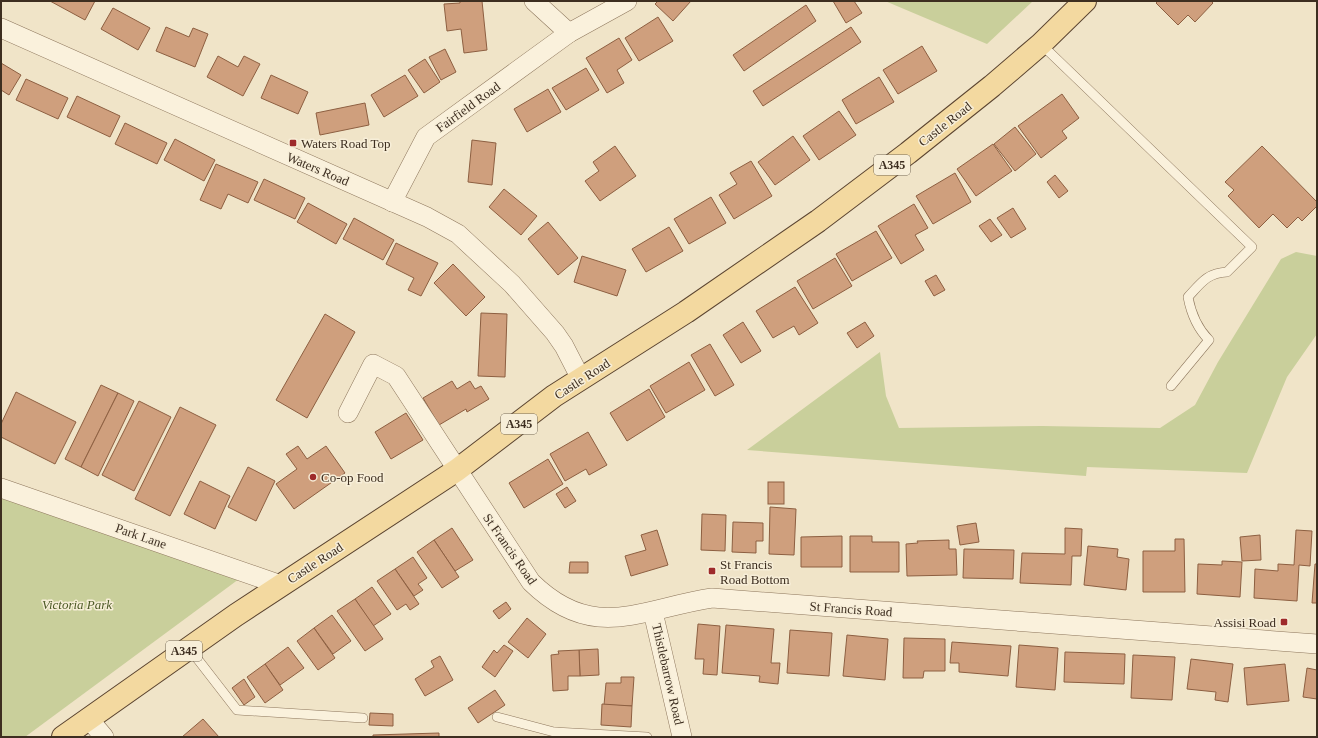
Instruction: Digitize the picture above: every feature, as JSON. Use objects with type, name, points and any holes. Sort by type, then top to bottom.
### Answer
[{"type":"main road","name":"Castle Road","points":[[63,737],[88,718],[281,585],[457,470],[554,396],[686,312],[842,203],[958,114],[1041,44],[1085,1]]},
{"type":"street","points":[[534,1],[569,34]]},
{"type":"street","name":"Fairfield Road","points":[[392,202],[426,137],[569,34],[627,1]]},
{"type":"street","name":"Waters Road","points":[[1,28],[392,202],[458,234],[512,284],[555,333],[564,346],[581,379]]},
{"type":"street","name":"St Francis Road","points":[[348,413],[373,364],[396,376],[513,557],[531,582],[544,595],[572,612],[588,615],[625,617],[712,598],[1317,644]]},
{"type":"street","name":"Park Lane","points":[[1,488],[281,585]]},
{"type":"street","name":"Thistlebarrow Road","points":[[653,612],[682,737]]},
{"type":"street","points":[[88,718],[104,737]]},
{"type":"lane","points":[[1041,44],[1252,247],[1227,272],[1215,273],[1206,278],[1188,296],[1190,306],[1201,332],[1209,340],[1171,386]]},
{"type":"lane","points":[[189,648],[237,710],[363,718]]},
{"type":"lane","points":[[497,717],[554,732],[647,737]]},
{"type":"green space","points":[[885,1],[1033,1],[987,44]]},
{"type":"green space","points":[[1296,252],[1317,256],[1317,334],[1287,377],[1247,473],[1087,467],[1086,476],[747,450],[880,352],[886,396],[899,428],[1042,426],[1160,428],[1195,405],[1218,362],[1281,259]]},
{"type":"green space","name":"Victoria Park","points":[[1,498],[239,579],[25,737],[1,737]]},
{"type":"building","points":[[50,1],[95,1],[85,20]]},
{"type":"building","points":[[460,1],[482,1],[487,50],[464,53],[461,29],[447,31],[444,4],[460,3]]},
{"type":"building","points":[[658,1],[691,1],[673,21],[655,4]]},
{"type":"building","points":[[833,1],[854,1],[862,13],[846,23]]},
{"type":"building","points":[[1158,1],[1211,1],[1213,3],[1195,22],[1188,15],[1178,25],[1156,3]]},
{"type":"building","points":[[806,5],[816,21],[744,71],[733,55]]},
{"type":"building","points":[[113,8],[150,28],[138,50],[101,29]]},
{"type":"building","points":[[658,17],[673,41],[639,61],[625,38]]},
{"type":"building","points":[[166,27],[189,37],[193,28],[208,34],[195,67],[156,51]]},
{"type":"building","points":[[851,27],[861,42],[763,106],[753,91]]},
{"type":"building","points":[[619,38],[632,60],[617,70],[624,83],[607,93],[586,58]]},
{"type":"building","points":[[922,46],[937,71],[898,94],[883,70]]},
{"type":"building","points":[[445,49],[456,72],[441,80],[429,57]]},
{"type":"building","points":[[218,56],[238,67],[244,56],[260,64],[243,96],[207,77]]},
{"type":"building","points":[[425,59],[440,82],[424,93],[408,70]]},
{"type":"building","points":[[1,63],[21,75],[9,95],[1,90]]},
{"type":"building","points":[[586,68],[599,90],[566,110],[552,88]]},
{"type":"building","points":[[271,75],[308,92],[298,114],[261,98]]},
{"type":"building","points":[[405,75],[418,96],[384,117],[371,95]]},
{"type":"building","points":[[879,77],[894,102],[856,124],[842,100]]},
{"type":"building","points":[[26,79],[68,98],[58,119],[16,100]]},
{"type":"building","points":[[548,89],[561,112],[527,132],[514,109]]},
{"type":"building","points":[[1062,94],[1079,118],[1062,131],[1067,138],[1041,158],[1018,126]]},
{"type":"building","points":[[77,96],[120,116],[110,137],[67,117]]},
{"type":"building","points":[[365,103],[369,125],[320,135],[316,113]]},
{"type":"building","points":[[839,111],[856,135],[819,160],[803,136]]},
{"type":"building","points":[[125,123],[167,143],[157,164],[115,144]]},
{"type":"building","points":[[1015,127],[1036,154],[1015,171],[994,144]]},
{"type":"building","points":[[793,136],[810,160],[775,185],[758,162]]},
{"type":"building","points":[[175,139],[215,160],[204,181],[164,160]]},
{"type":"building","points":[[472,140],[496,143],[492,185],[468,182]]},
{"type":"building","points":[[993,144],[1012,171],[976,196],[957,169]]},
{"type":"building","points":[[615,146],[636,176],[600,201],[585,181],[599,171],[593,162]]},
{"type":"building","points":[[1262,146],[1317,202],[1317,206],[1302,221],[1298,217],[1287,228],[1273,214],[1259,228],[1228,196],[1234,190],[1225,182]]},
{"type":"building","points":[[751,161],[772,196],[734,219],[719,195],[737,184],[730,173]]},
{"type":"building","points":[[216,164],[258,182],[248,203],[228,194],[221,209],[200,200]]},
{"type":"building","points":[[955,173],[971,202],[933,224],[916,196]]},
{"type":"building","points":[[1055,175],[1068,191],[1059,198],[1047,182]]},
{"type":"building","points":[[264,179],[305,198],[295,219],[254,200]]},
{"type":"building","points":[[504,189],[537,216],[521,235],[489,207]]},
{"type":"building","points":[[711,197],[726,223],[689,244],[674,219]]},
{"type":"building","points":[[308,203],[347,224],[336,244],[297,222]]},
{"type":"building","points":[[914,204],[928,228],[915,235],[924,250],[901,264],[878,226]]},
{"type":"building","points":[[1013,208],[1026,229],[1011,238],[997,218]]},
{"type":"building","points":[[354,218],[394,240],[383,260],[343,239]]},
{"type":"building","points":[[990,219],[1002,235],[991,242],[979,226]]},
{"type":"building","points":[[548,222],[578,258],[558,275],[528,239]]},
{"type":"building","points":[[669,227],[683,251],[646,272],[632,249]]},
{"type":"building","points":[[876,231],[892,258],[852,281],[836,254]]},
{"type":"building","points":[[396,243],[438,263],[421,296],[408,290],[414,278],[386,264]]},
{"type":"building","points":[[582,256],[626,270],[617,296],[574,282]]},
{"type":"building","points":[[835,258],[852,286],[813,309],[797,281]]},
{"type":"building","points":[[453,264],[485,297],[466,316],[434,283]]},
{"type":"building","points":[[936,275],[945,290],[934,296],[925,281]]},
{"type":"building","points":[[795,287],[818,323],[799,335],[794,326],[773,338],[756,311]]},
{"type":"building","points":[[481,313],[507,314],[505,377],[478,376]]},
{"type":"building","points":[[325,314],[355,332],[307,418],[276,400]]},
{"type":"building","points":[[743,322],[761,351],[741,363],[723,335]]},
{"type":"building","points":[[865,322],[874,336],[857,348],[847,333]]},
{"type":"building","points":[[710,344],[734,385],[715,396],[691,355]]},
{"type":"building","points":[[689,362],[705,390],[666,413],[650,386]]},
{"type":"building","points":[[452,381],[457,389],[470,381],[475,389],[481,386],[489,399],[467,412],[466,409],[439,425],[423,398]]},
{"type":"building","points":[[101,385],[118,393],[81,467],[65,459]]},
{"type":"building","points":[[649,389],[665,417],[627,441],[610,413]]},
{"type":"building","points":[[16,392],[76,422],[55,464],[1,437],[1,424]]},
{"type":"building","points":[[118,393],[134,401],[98,476],[81,467]]},
{"type":"building","points":[[139,401],[171,417],[134,491],[102,475]]},
{"type":"building","points":[[180,407],[216,425],[170,516],[135,499]]},
{"type":"building","points":[[406,413],[423,440],[391,459],[375,432]]},
{"type":"building","points":[[588,432],[607,465],[589,475],[586,469],[565,481],[550,454]]},
{"type":"building","name":"Co-op Food","points":[[298,446],[307,459],[326,446],[345,473],[294,509],[276,484],[297,469],[286,454]]},
{"type":"building","points":[[548,459],[563,484],[524,508],[509,483]]},
{"type":"building","points":[[248,467],[275,481],[256,521],[228,507]]},
{"type":"building","points":[[200,481],[230,496],[215,529],[184,514]]},
{"type":"building","points":[[768,482],[784,482],[784,504],[768,504]]},
{"type":"building","points":[[567,487],[576,501],[565,508],[556,494]]},
{"type":"building","points":[[770,507],[796,509],[794,555],[769,554]]},
{"type":"building","points":[[702,514],[726,515],[725,551],[701,550]]},
{"type":"building","points":[[733,522],[763,523],[763,541],[756,541],[756,553],[732,552]]},
{"type":"building","points":[[976,523],[979,542],[960,545],[957,526]]},
{"type":"building","points":[[452,528],[473,560],[455,571],[434,540]]},
{"type":"building","points":[[1065,528],[1082,529],[1081,556],[1072,556],[1071,585],[1020,583],[1022,553],[1065,554]]},
{"type":"building","points":[[657,530],[668,565],[631,576],[625,556],[646,550],[641,535]]},
{"type":"building","points":[[1296,530],[1312,531],[1310,566],[1299,565],[1297,601],[1254,598],[1255,569],[1278,571],[1278,564],[1294,565]]},
{"type":"building","points":[[1260,535],[1261,560],[1242,561],[1240,537]]},
{"type":"building","points":[[842,536],[842,567],[801,567],[801,537]]},
{"type":"building","points":[[850,536],[872,536],[872,542],[899,542],[899,572],[850,572]]},
{"type":"building","points":[[1175,539],[1184,539],[1185,592],[1143,592],[1143,551],[1175,551]]},
{"type":"building","points":[[434,540],[459,577],[442,588],[417,552]]},
{"type":"building","points":[[949,540],[949,549],[956,549],[957,575],[907,576],[906,544],[918,543],[917,541]]},
{"type":"building","points":[[1088,546],[1118,549],[1117,557],[1129,559],[1126,590],[1084,585]]},
{"type":"building","points":[[964,549],[1014,550],[1013,579],[963,578]]},
{"type":"building","points":[[413,557],[427,578],[418,584],[423,590],[414,596],[395,569]]},
{"type":"building","points":[[1222,561],[1242,562],[1240,597],[1197,594],[1198,564],[1222,565]]},
{"type":"building","points":[[570,562],[588,562],[588,573],[569,573]]},
{"type":"building","points":[[1315,564],[1317,564],[1317,603],[1312,603]]},
{"type":"building","points":[[395,569],[419,604],[410,610],[406,604],[397,610],[377,581]]},
{"type":"building","points":[[372,587],[391,614],[373,626],[355,599]]},
{"type":"building","points":[[355,599],[383,639],[365,651],[337,611]]},
{"type":"building","points":[[506,602],[511,609],[499,619],[493,611]]},
{"type":"building","points":[[332,615],[351,641],[333,654],[314,628]]},
{"type":"building","points":[[527,618],[546,634],[528,658],[508,642]]},
{"type":"building","points":[[698,624],[720,626],[717,675],[703,674],[704,659],[695,659]]},
{"type":"building","points":[[726,625],[774,629],[771,663],[780,663],[778,684],[759,682],[760,676],[722,673]]},
{"type":"building","points":[[314,628],[335,658],[318,670],[297,641]]},
{"type":"building","points":[[790,630],[832,633],[829,676],[787,673]]},
{"type":"building","points":[[847,635],[888,639],[885,680],[843,676]]},
{"type":"building","points":[[904,638],[945,639],[945,671],[924,671],[923,678],[903,678]]},
{"type":"building","points":[[952,642],[1011,646],[1008,676],[959,672],[959,663],[950,663]]},
{"type":"building","points":[[504,645],[513,651],[495,677],[482,667],[494,650],[497,653]]},
{"type":"building","points":[[1019,645],[1058,648],[1055,690],[1016,687]]},
{"type":"building","points":[[288,647],[304,668],[280,685],[265,664]]},
{"type":"building","points":[[598,649],[599,675],[580,676],[579,650]]},
{"type":"building","points":[[579,650],[580,676],[568,676],[568,690],[553,691],[551,655],[559,654],[558,651]]},
{"type":"building","points":[[1065,652],[1125,654],[1124,684],[1064,682]]},
{"type":"building","points":[[1133,655],[1175,657],[1172,700],[1131,698]]},
{"type":"building","points":[[440,656],[453,680],[425,696],[415,679],[434,667],[431,661]]},
{"type":"building","points":[[1191,659],[1233,664],[1228,702],[1215,700],[1216,692],[1187,689]]},
{"type":"building","points":[[265,664],[283,690],[265,703],[247,677]]},
{"type":"building","points":[[1285,664],[1289,701],[1247,705],[1244,668]]},
{"type":"building","points":[[1307,668],[1317,670],[1317,699],[1303,697]]},
{"type":"building","points":[[621,677],[634,677],[632,706],[604,705],[606,683],[621,683]]},
{"type":"building","points":[[244,679],[255,697],[244,705],[232,688]]},
{"type":"building","points":[[495,690],[505,705],[478,723],[468,708]]},
{"type":"building","points":[[602,704],[632,706],[631,727],[601,725]]},
{"type":"building","points":[[370,713],[393,714],[393,726],[369,725]]},
{"type":"building","points":[[203,719],[219,737],[182,737]]},
{"type":"building","points":[[439,733],[439,737],[373,737],[373,735]]},
{"type":"place","name":"Waters Road Top","points":[[293,143]]},
{"type":"place","name":"Co-op Food","points":[[313,477]]},
{"type":"place","name":"St Francis Road Bottom","points":[[712,571]]},
{"type":"place","name":"Assisi Road","points":[[1284,622]]}]
